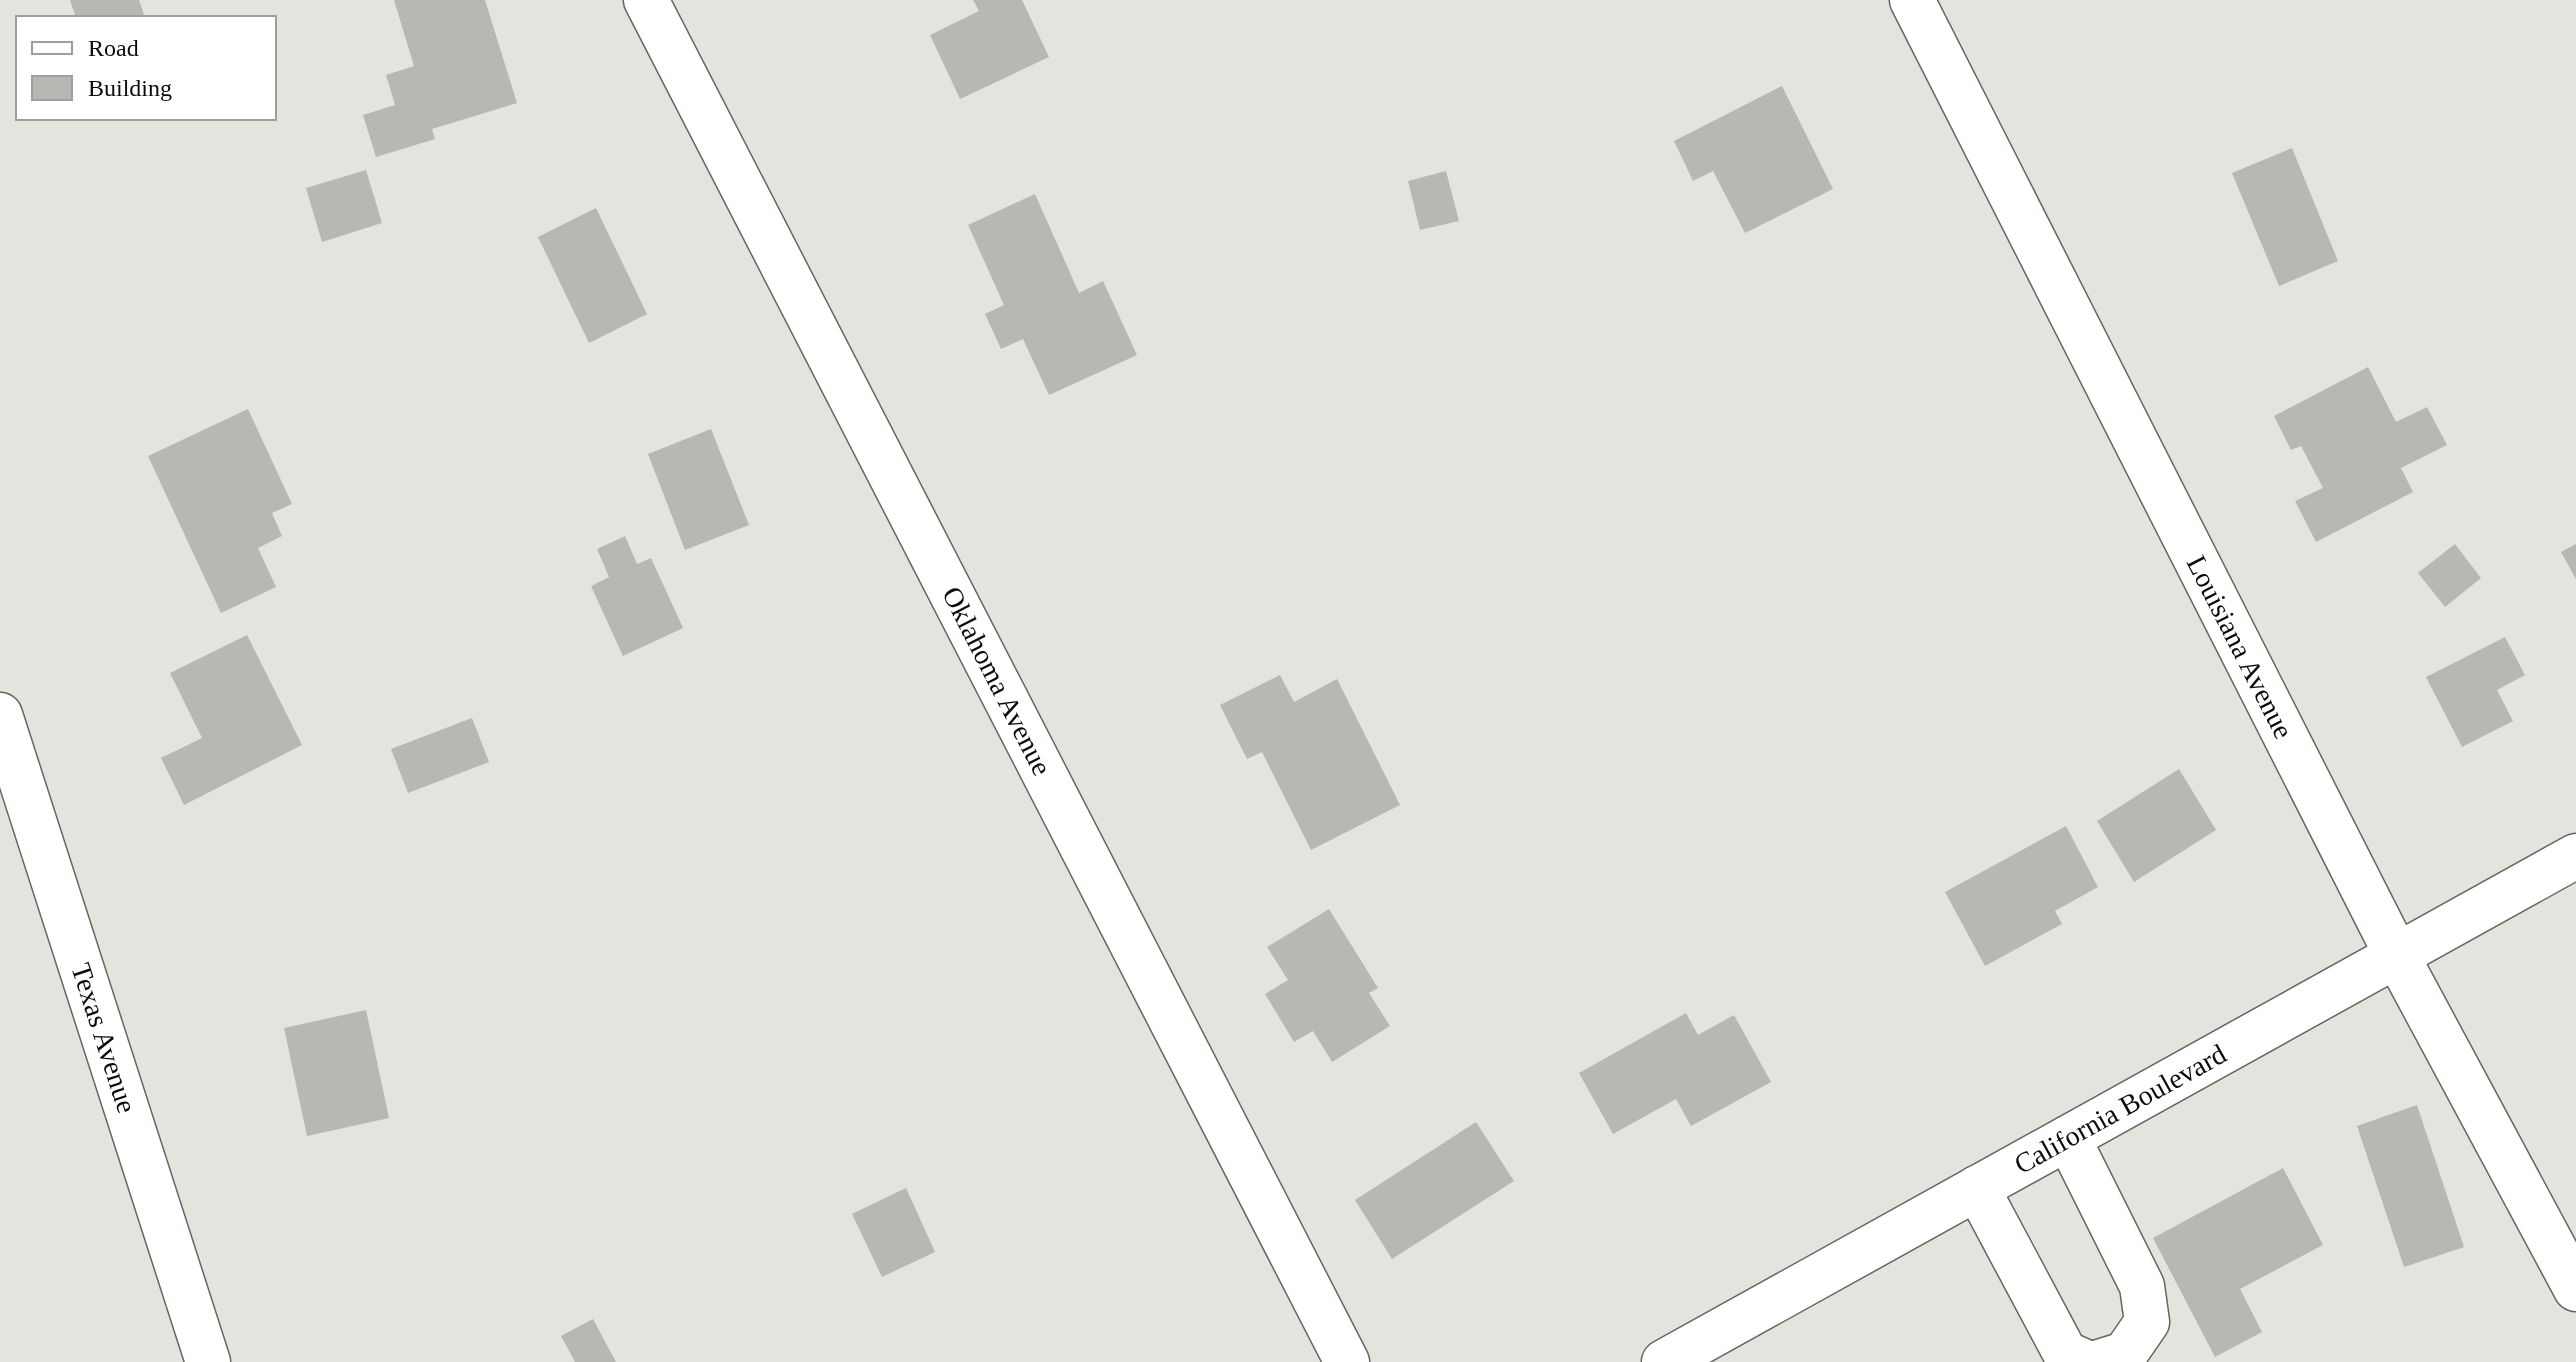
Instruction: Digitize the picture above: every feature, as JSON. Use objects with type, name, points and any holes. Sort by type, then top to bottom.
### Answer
[{"type":"street","name":"Oklahoma Avenue","points":[[646,0],[1347,1362]]},
{"type":"street","name":"Louisiana Avenue","points":[[1912,0],[2397,956],[2576,1289]]},
{"type":"street","name":"Texas Avenue","points":[[0,715],[208,1362]]},
{"type":"street","name":"California Boulevard","points":[[1664,1362],[2576,856]]},
{"type":"street","points":[[2068,1138],[2142,1286],[2147,1322],[2125,1354],[2099,1362]]},
{"type":"street","points":[[1977,1188],[2065,1353],[2085,1362]]},
{"type":"building","points":[[70,0],[139,0],[144,16],[75,16]]},
{"type":"building","points":[[394,0],[485,0],[517,103],[432,129],[435,139],[376,157],[363,115],[395,105],[386,75],[414,66]]},
{"type":"building","points":[[973,0],[1022,0],[1049,57],[960,99],[930,35],[979,11]]},
{"type":"building","points":[[1782,86],[1833,189],[1745,233],[1713,171],[1693,181],[1674,141]]},
{"type":"building","points":[[2292,148],[2338,261],[2279,286],[2232,173]]},
{"type":"building","points":[[366,170],[382,223],[322,242],[306,188]]},
{"type":"building","points":[[1446,171],[1459,221],[1420,230],[1408,181]]},
{"type":"building","points":[[1035,194],[1079,293],[1103,281],[1137,355],[1049,395],[1023,339],[1001,349],[985,314],[1004,305],[968,225]]},
{"type":"building","points":[[596,208],[647,314],[589,343],[538,237]]},
{"type":"building","points":[[2368,367],[2396,422],[2427,407],[2447,445],[2401,468],[2413,492],[2316,542],[2295,501],[2323,488],[2301,446],[2291,450],[2274,416]]},
{"type":"building","points":[[248,409],[292,504],[272,513],[282,536],[258,548],[276,587],[221,613],[148,456]]},
{"type":"building","points":[[711,429],[749,525],[685,550],[648,454]]},
{"type":"building","points":[[625,536],[637,564],[651,558],[683,628],[623,656],[591,586],[609,577],[597,549]]},
{"type":"building","points":[[2455,544],[2481,578],[2445,607],[2418,573]]},
{"type":"building","points":[[2576,544],[2576,579],[2561,552]]},
{"type":"building","points":[[247,635],[302,745],[184,805],[161,758],[202,738],[170,673]]},
{"type":"building","points":[[2505,637],[2525,675],[2497,690],[2513,721],[2462,747],[2426,677]]},
{"type":"building","points":[[1280,675],[1294,702],[1337,679],[1400,805],[1311,850],[1262,752],[1247,759],[1220,705]]},
{"type":"building","points":[[472,718],[489,762],[408,793],[391,749]]},
{"type":"building","points":[[2179,769],[2216,830],[2134,882],[2097,821]]},
{"type":"building","points":[[2066,826],[2098,887],[2055,911],[2062,924],[1985,966],[1945,892]]},
{"type":"building","points":[[1329,909],[1378,988],[1369,993],[1390,1026],[1332,1062],[1313,1031],[1294,1042],[1265,994],[1288,980],[1267,947]]},
{"type":"building","points":[[366,1010],[389,1118],[307,1136],[284,1028]]},
{"type":"building","points":[[1686,1013],[1698,1035],[1734,1015],[1771,1082],[1691,1126],[1676,1099],[1613,1134],[1579,1073]]},
{"type":"building","points":[[2417,1105],[2464,1247],[2404,1267],[2357,1126]]},
{"type":"building","points":[[1476,1122],[1514,1181],[1392,1259],[1355,1200]]},
{"type":"building","points":[[2283,1168],[2323,1245],[2240,1289],[2262,1332],[2215,1357],[2153,1238]]},
{"type":"building","points":[[906,1188],[935,1252],[882,1277],[852,1214]]},
{"type":"building","points":[[593,1319],[616,1362],[575,1362],[561,1336]]}]
